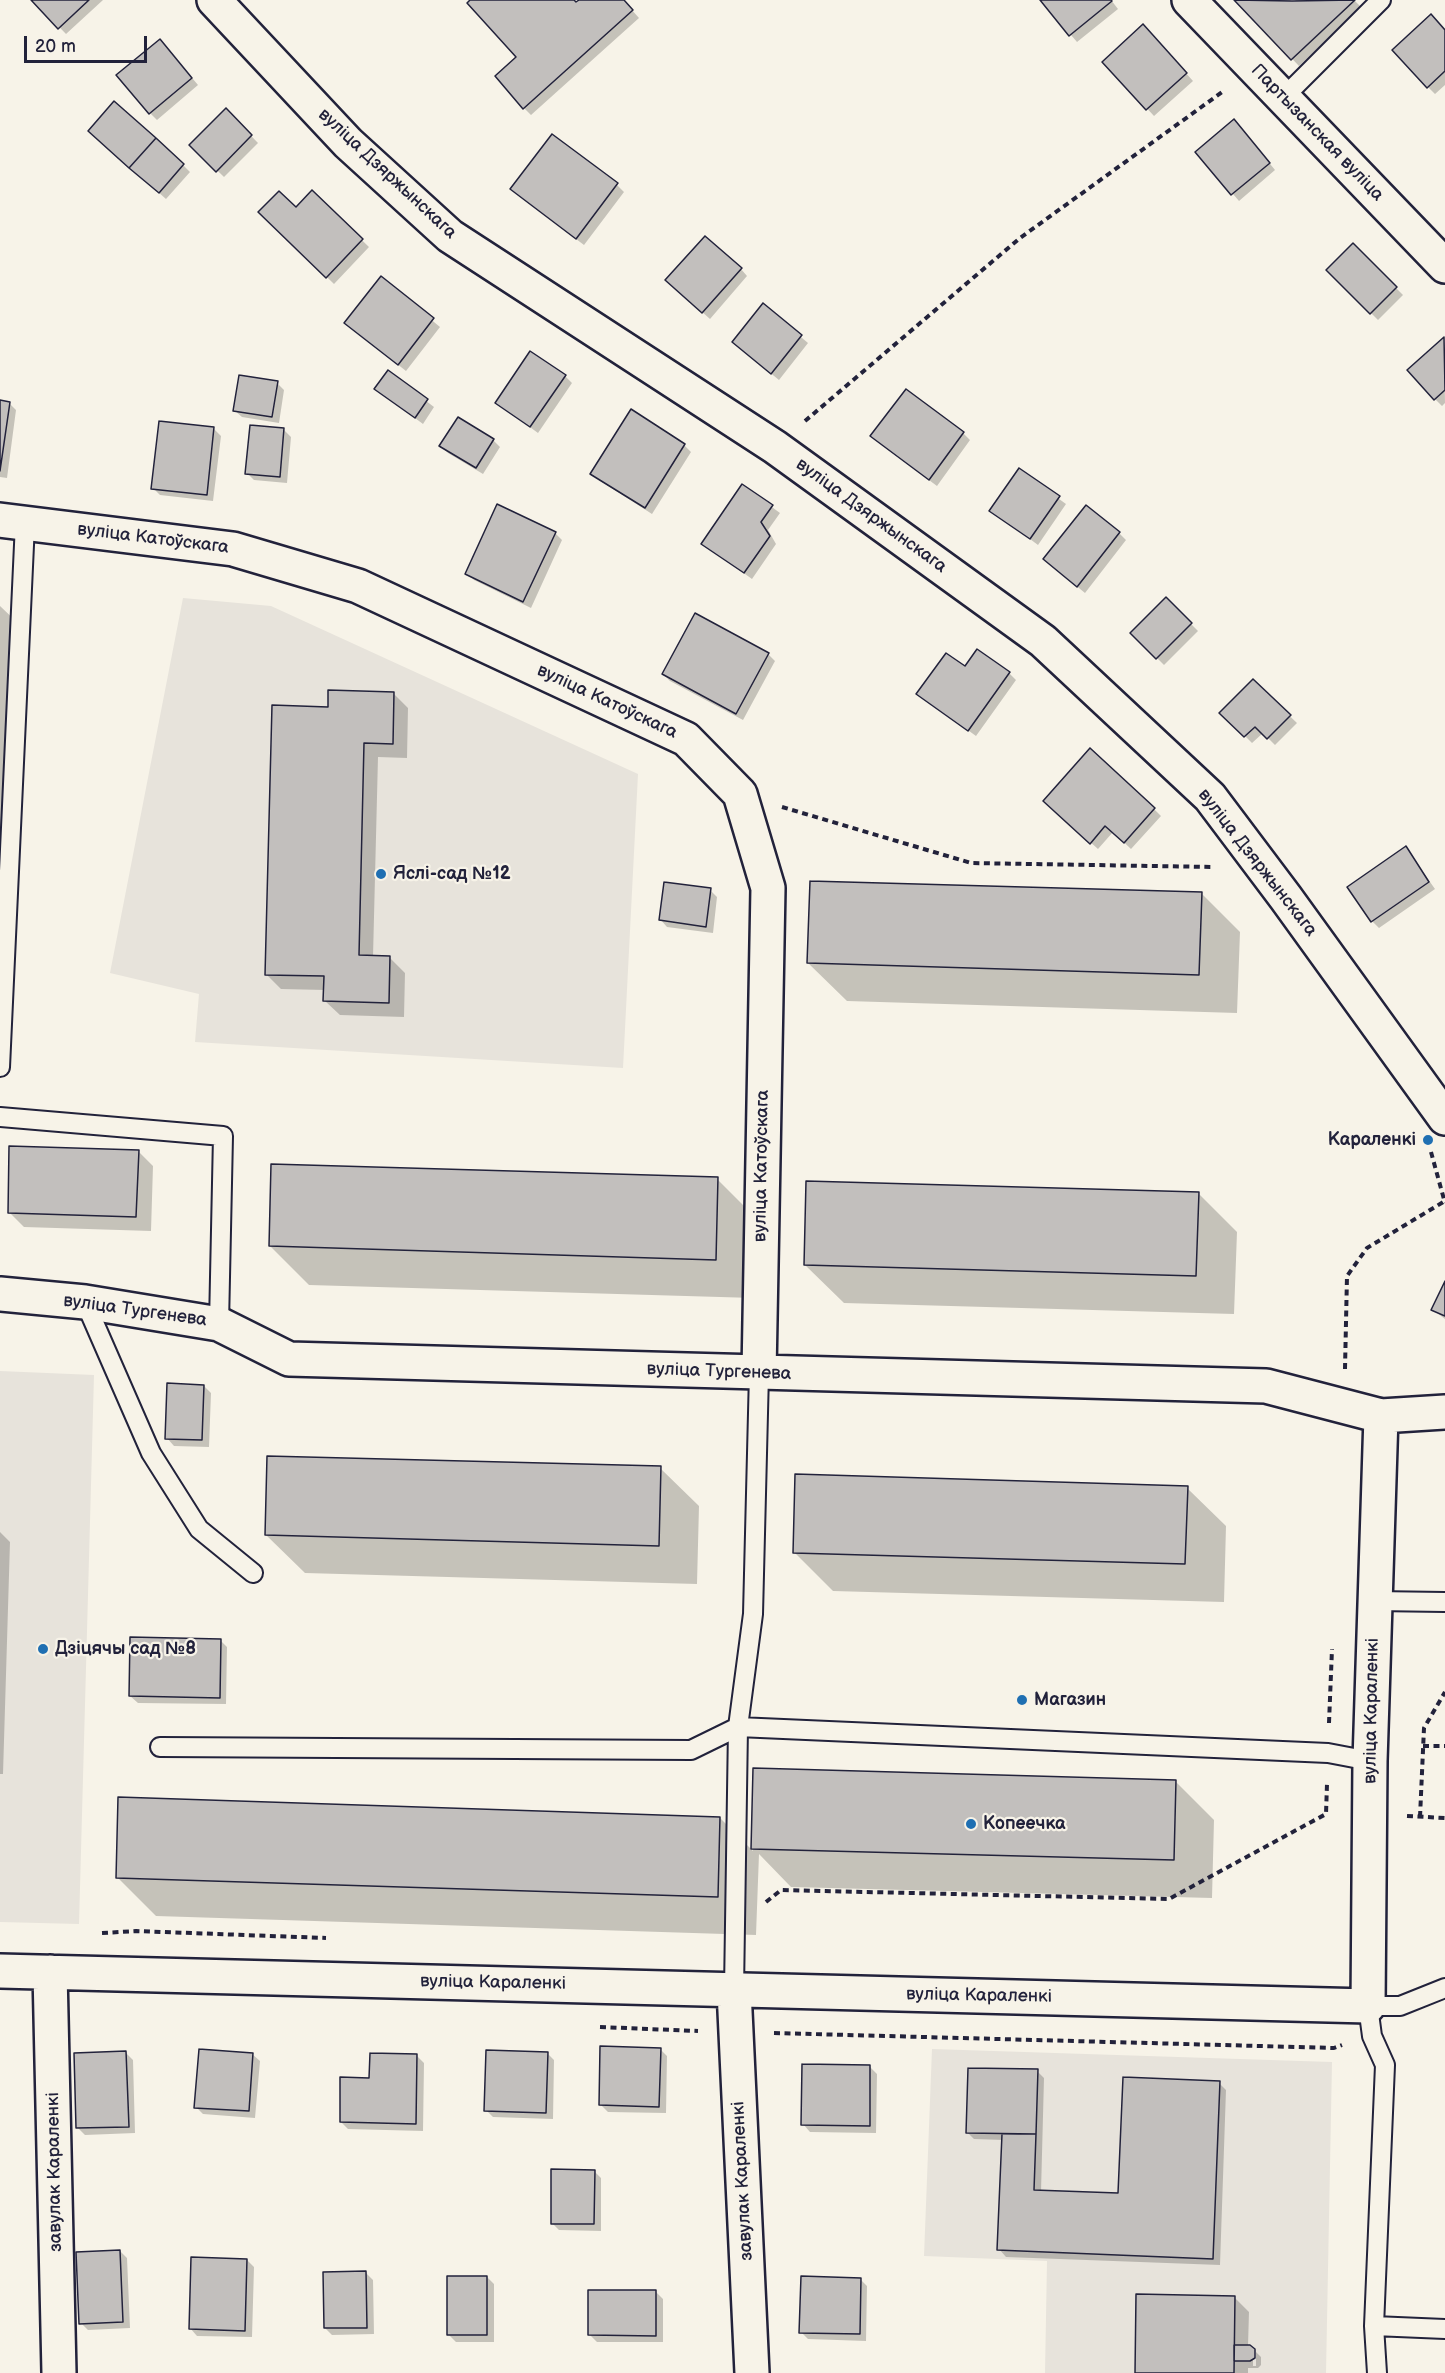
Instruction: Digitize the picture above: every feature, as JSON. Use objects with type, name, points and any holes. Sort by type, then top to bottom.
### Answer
[{"type":"street","name":"вуліца Дзяржынскага","points":[[214,0],[348,143],[450,236],[775,447],[1043,641],[1210,797],[1293,907],[1445,1118]]},
{"type":"street","name":"Партызанская вуліца","points":[[1189,0],[1445,266]]},
{"type":"street","name":"вуліца Катоўскага","points":[[13,522],[233,549],[358,586],[686,739],[740,794],[768,888],[759,1373]]},
{"type":"street","name":"вуліца Тургенева","points":[[0,1294],[85,1302],[219,1324],[288,1359],[1266,1386],[1381,1416],[1445,1412]]},
{"type":"street","name":"вуліца Караленкі","points":[[0,1971],[1368,2006],[1370,1761],[1381,1416]]},
{"type":"street","name":"завулак Караленкі","points":[[50,1972],[59,2373]]},
{"type":"street","name":"завулак Караленкі","points":[[734,1990],[752,2373]]},
{"type":"lane","points":[[1283,98],[1381,0]]},
{"type":"lane","points":[[0,1067],[13,522]]},
{"type":"lane","points":[[0,1117],[223,1136],[219,1324]]},
{"type":"lane","points":[[85,1302],[151,1453],[199,1530],[253,1573]]},
{"type":"lane","points":[[734,1990],[738,1727],[753,1614],[759,1373]]},
{"type":"lane","points":[[1374,1601],[1445,1602]]},
{"type":"lane","points":[[160,1747],[691,1750],[738,1727],[1328,1753],[1370,1761]]},
{"type":"lane","points":[[1377,2373],[1374,2326],[1385,2065],[1372,2036],[1368,2006],[1401,2006],[1445,1988]]},
{"type":"lane","points":[[1374,2326],[1445,2329]]},
{"type":"path","points":[[775,447],[1020,238],[1255,68]]},
{"type":"path","points":[[740,794],[971,863],[1222,867]]},
{"type":"path","points":[[1344,1406],[1347,1276],[1367,1248],[1445,1202],[1431,1151]]},
{"type":"path","points":[[735,1927],[781,1890],[1169,1899],[1326,1814],[1333,1646]]},
{"type":"path","points":[[1420,1817],[1424,1728],[1445,1692]]},
{"type":"path","points":[[1423,1746],[1445,1746]]},
{"type":"path","points":[[1401,1816],[1445,1818]]},
{"type":"path","points":[[96,1933],[136,1931],[335,1939]]},
{"type":"shaded area","name":"Яслі-сад №12","points":[[183,598],[271,606],[638,774],[623,1068],[195,1042],[199,994],[110,973]]},
{"type":"shaded area","name":"Дзіцячы сад №8","points":[[0,1371],[94,1375],[79,1924],[0,1922]]},
{"type":"shaded area","points":[[932,2049],[1332,2062],[1326,2373],[1045,2373],[1047,2261],[924,2256]]},
{"type":"building","points":[[31,0],[89,0],[58,29]]},
{"type":"building","points":[[470,0],[574,0],[576,2],[579,0],[624,0],[633,10],[523,109],[495,76],[516,57],[467,3]]},
{"type":"building","points":[[1040,0],[1111,0],[1112,1],[1069,36]]},
{"type":"building","points":[[1234,0],[1292,1],[1355,0],[1291,60]]},
{"type":"building","points":[[1431,14],[1445,30],[1445,71],[1427,88],[1392,50]]},
{"type":"building","points":[[1143,24],[1187,73],[1146,110],[1102,62]]},
{"type":"building","points":[[160,39],[192,78],[149,114],[116,75]]},
{"type":"building","points":[[114,101],[156,138],[129,168],[88,131]]},
{"type":"building","points":[[226,108],[252,135],[216,172],[189,145]]},
{"type":"building","points":[[1234,119],[1270,163],[1231,195],[1195,152]]},
{"type":"building","points":[[552,134],[618,183],[576,239],[510,189]]},
{"type":"building","points":[[156,138],[184,164],[159,193],[129,168]]},
{"type":"building","points":[[312,190],[363,239],[326,278],[258,212],[279,191],[296,207]]},
{"type":"building","points":[[705,236],[742,268],[702,313],[665,280]]},
{"type":"building","points":[[1353,243],[1397,287],[1370,314],[1326,270]]},
{"type":"building","points":[[381,276],[434,318],[398,365],[344,323]]},
{"type":"building","points":[[763,303],[802,335],[771,374],[732,342]]},
{"type":"building","points":[[1444,337],[1445,390],[1434,400],[1407,370]]},
{"type":"building","points":[[530,351],[566,375],[530,427],[495,403]]},
{"type":"building","points":[[388,370],[428,399],[415,418],[374,389]]},
{"type":"building","points":[[239,375],[278,381],[272,417],[233,411]]},
{"type":"building","points":[[906,389],[964,432],[929,480],[870,436]]},
{"type":"building","points":[[0,400],[10,402],[0,471]]},
{"type":"building","points":[[631,409],[685,444],[645,508],[590,474]]},
{"type":"building","points":[[458,417],[494,439],[476,468],[439,446]]},
{"type":"building","points":[[159,421],[214,427],[207,495],[151,489]]},
{"type":"building","points":[[250,425],[284,428],[280,477],[245,474]]},
{"type":"building","points":[[1019,468],[1060,496],[1030,539],[989,511]]},
{"type":"building","points":[[742,484],[773,505],[761,522],[770,536],[744,573],[701,544]]},
{"type":"building","points":[[497,504],[556,532],[523,602],[465,574]]},
{"type":"building","points":[[1086,505],[1120,532],[1077,587],[1043,559]]},
{"type":"building","points":[[1166,597],[1192,623],[1156,659],[1130,633]]},
{"type":"building","points":[[695,613],[769,653],[736,714],[662,674]]},
{"type":"building","points":[[977,649],[1010,672],[968,731],[916,694],[946,653],[965,666]]},
{"type":"building","points":[[1253,679],[1291,715],[1267,739],[1255,727],[1244,737],[1219,713]]},
{"type":"building","points":[[328,690],[394,692],[393,744],[364,743],[359,955],[390,956],[389,1003],[323,1001],[324,976],[265,975],[272,705],[328,707]]},
{"type":"building","points":[[1090,748],[1155,808],[1124,843],[1105,826],[1090,844],[1043,801]]},
{"type":"building","points":[[1406,846],[1429,882],[1371,922],[1347,887]]},
{"type":"building","points":[[810,881],[1202,892],[1199,975],[807,963]]},
{"type":"building","points":[[664,882],[711,888],[706,927],[659,920]]},
{"type":"building","points":[[9,1146],[139,1150],[136,1217],[8,1213]]},
{"type":"building","points":[[271,1164],[718,1177],[716,1260],[269,1246]]},
{"type":"building","points":[[806,1181],[1199,1192],[1196,1276],[804,1265]]},
{"type":"building","points":[[1445,1281],[1445,1316],[1431,1310]]},
{"type":"building","points":[[167,1383],[204,1385],[202,1440],[165,1439]]},
{"type":"building","points":[[267,1456],[661,1466],[659,1546],[265,1535]]},
{"type":"building","points":[[795,1474],[1188,1486],[1185,1564],[793,1553]]},
{"type":"building","points":[[130,1637],[221,1639],[220,1698],[129,1696]]},
{"type":"building","points":[[753,1768],[1176,1780],[1174,1860],[751,1849]]},
{"type":"building","points":[[118,1797],[720,1817],[718,1897],[116,1878]]},
{"type":"building","points":[[600,2046],[661,2048],[659,2107],[599,2105]]},
{"type":"building","points":[[199,2049],[253,2053],[249,2111],[194,2108]]},
{"type":"building","points":[[486,2050],[548,2052],[546,2113],[484,2111]]},
{"type":"building","points":[[126,2051],[129,2127],[76,2128],[74,2053]]},
{"type":"building","points":[[370,2053],[417,2054],[416,2124],[340,2122],[340,2077],[369,2078]]},
{"type":"building","points":[[802,2064],[870,2065],[870,2126],[801,2125]]},
{"type":"building","points":[[968,2068],[1038,2069],[1036,2134],[966,2133]]},
{"type":"building","points":[[1123,2077],[1220,2081],[1213,2259],[997,2250],[1002,2134],[1036,2134],[1034,2190],[1118,2193]]},
{"type":"building","points":[[551,2169],[595,2170],[594,2224],[551,2224]]},
{"type":"building","points":[[120,2250],[123,2322],[79,2324],[76,2252]]},
{"type":"building","points":[[191,2257],[247,2259],[245,2331],[189,2329]]},
{"type":"building","points":[[366,2271],[367,2328],[324,2328],[323,2272]]},
{"type":"building","points":[[447,2276],[487,2276],[487,2335],[447,2335]]},
{"type":"building","points":[[801,2276],[861,2278],[860,2334],[799,2333]]},
{"type":"building","points":[[588,2290],[656,2290],[656,2336],[588,2335]]},
{"type":"building","points":[[1136,2294],[1235,2296],[1234,2373],[1135,2373]]},
{"type":"building","points":[[1234,2345],[1250,2345],[1255,2349],[1255,2358],[1250,2361],[1234,2361]]},
{"type":"place","name":"Яслі-сад №12","points":[[381,874]]},
{"type":"place","name":"Караленкі","points":[[1428,1140]]},
{"type":"place","name":"Дзіцячы сад №8","points":[[43,1649]]},
{"type":"place","name":"Магазин","points":[[1022,1700]]},
{"type":"place","name":"Копеечка","points":[[971,1824]]}]
